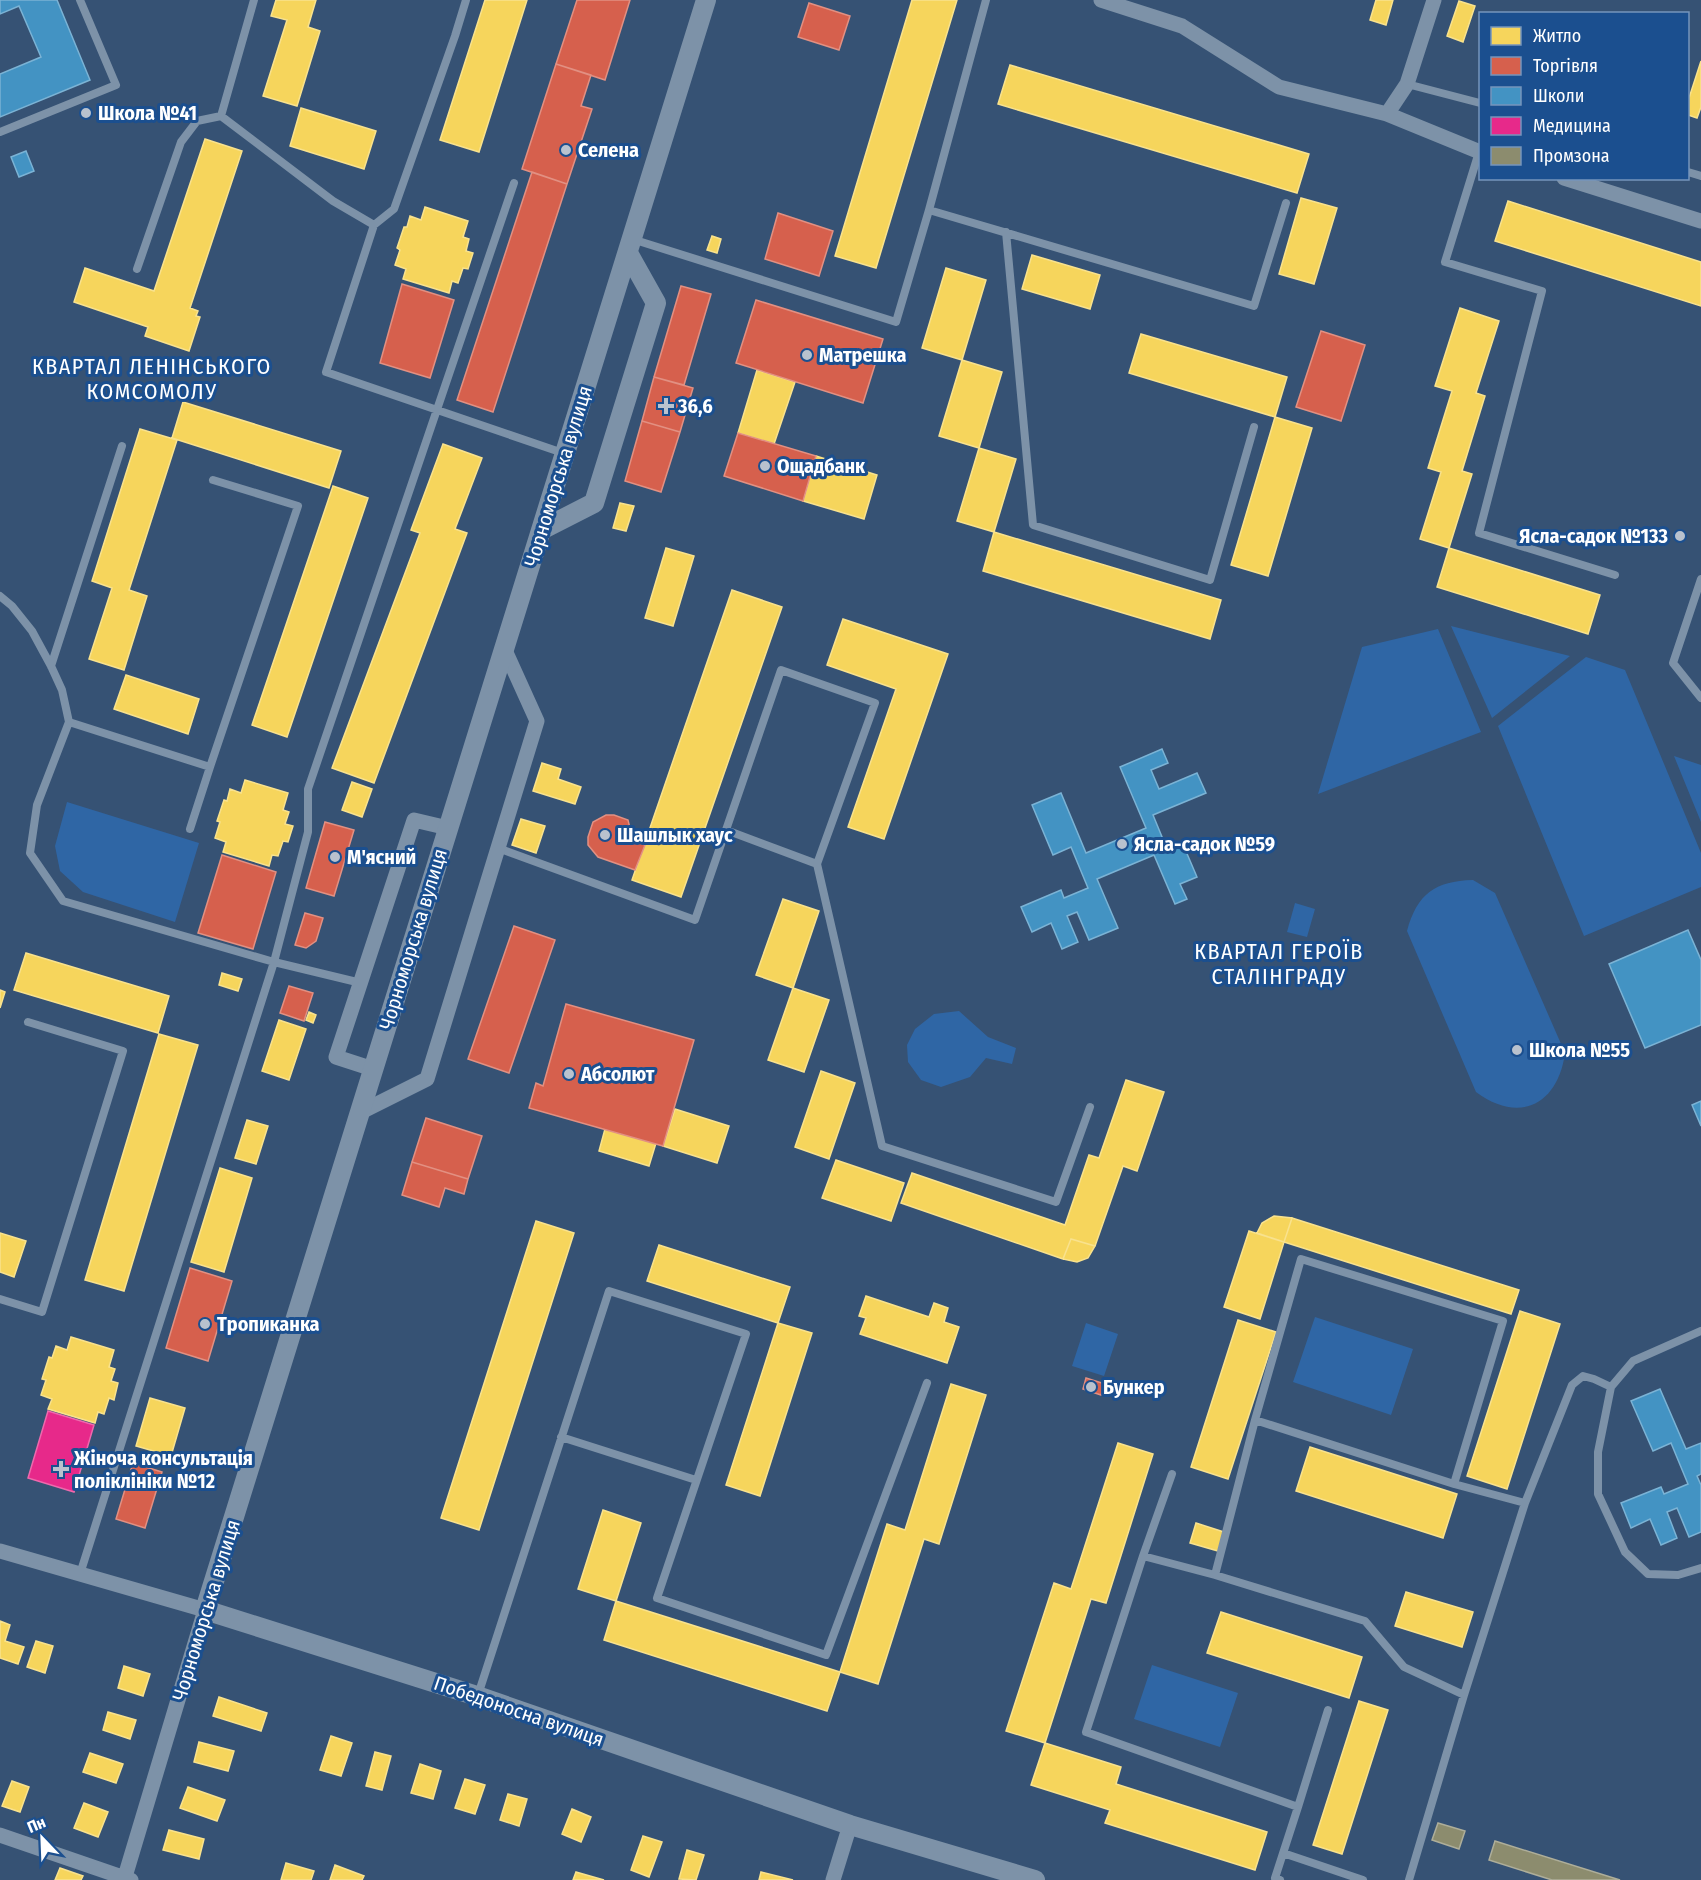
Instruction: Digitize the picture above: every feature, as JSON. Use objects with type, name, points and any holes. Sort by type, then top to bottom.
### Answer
[{"type":"street","name":"Чорноморська вулиця","points":[[126,1879],[205,1610],[706,0]]},
{"type":"street","points":[[1101,0],[1182,26],[1279,87],[1387,114],[1479,152]]},
{"type":"street","points":[[1387,114],[1407,84],[1434,0]]},
{"type":"street","points":[[1570,180],[1701,221]]},
{"type":"street","points":[[541,530],[594,503],[656,303],[630,246]]},
{"type":"street","points":[[359,1113],[427,1079],[537,721],[504,648]]},
{"type":"street","points":[[373,1069],[336,1057],[414,820],[448,828]]},
{"type":"street","name":"Победоносна вулиця","points":[[0,1551],[205,1610],[477,1696],[850,1826],[1035,1880]]},
{"type":"street","points":[[833,1880],[850,1826]]},
{"type":"street","points":[[0,1835],[126,1879]]},
{"type":"lane","points":[[0,132],[116,85],[80,0]]},
{"type":"lane","points":[[221,116],[254,0]]},
{"type":"lane","points":[[466,0],[394,209],[374,225],[326,372],[565,454]]},
{"type":"lane","points":[[630,246],[896,322],[986,0]]},
{"type":"lane","points":[[1407,84],[1479,104]]},
{"type":"lane","points":[[137,269],[181,142],[198,121],[221,116],[333,201],[374,225]]},
{"type":"lane","points":[[1479,155],[1445,262],[1542,291],[1479,533],[1615,574]]},
{"type":"lane","points":[[80,1574],[274,962],[308,832],[308,789],[514,183]]},
{"type":"lane","points":[[929,210],[1254,306],[1286,203]]},
{"type":"lane","points":[[1006,232],[1033,525],[1210,580],[1254,427]]},
{"type":"lane","points":[[51,666],[122,446]]},
{"type":"lane","points":[[190,829],[298,506],[213,480]]},
{"type":"lane","points":[[1701,579],[1673,663],[1701,698]]},
{"type":"lane","points":[[0,596],[12,606],[32,631],[62,690],[69,722],[37,805],[30,854],[63,901],[274,962],[361,983]]},
{"type":"lane","points":[[498,849],[695,920],[781,670],[875,703],[817,864],[882,1146],[1056,1202],[1090,1107]]},
{"type":"lane","points":[[69,722],[210,768]]},
{"type":"lane","points":[[726,830],[817,864]]},
{"type":"lane","points":[[0,1299],[42,1312],[123,1051],[28,1022]]},
{"type":"lane","points":[[1215,1575],[1255,1420],[1301,1259],[1503,1321],[1454,1484]]},
{"type":"lane","points":[[477,1696],[609,1292],[746,1334],[657,1598],[826,1655],[927,1383]]},
{"type":"lane","points":[[1701,1331],[1633,1361],[1611,1387],[1598,1452],[1598,1494],[1625,1552],[1648,1574],[1678,1575],[1701,1568]]},
{"type":"lane","points":[[1409,1880],[1464,1695],[1525,1503],[1572,1385],[1583,1376],[1594,1378],[1611,1387]]},
{"type":"lane","points":[[1255,1420],[1454,1484],[1525,1503]]},
{"type":"lane","points":[[561,1437],[696,1480]]},
{"type":"lane","points":[[1172,1474],[1086,1732],[1298,1807]]},
{"type":"lane","points":[[1143,1556],[1215,1575],[1365,1621],[1404,1667],[1464,1695]]},
{"type":"lane","points":[[1280,1880],[1275,1878],[1328,1710]]},
{"type":"lane","points":[[1283,1853],[1363,1880]]},
{"type":"shaded area","points":[[1451,626],[1570,656],[1492,718]]},
{"type":"shaded area","points":[[1438,629],[1481,732],[1318,794],[1362,647]]},
{"type":"shaded area","points":[[1586,657],[1625,670],[1701,853],[1701,887],[1584,936],[1498,726]]},
{"type":"shaded area","points":[[1674,756],[1701,765],[1701,822]]},
{"type":"shaded area","points":[[67,802],[199,843],[175,922],[83,892],[60,871],[55,846]]},
{"type":"shaded area","points":[[1473,880],[1495,893],[1565,1053],[1561,1071],[1554,1086],[1545,1097],[1534,1104],[1507,1107],[1492,1102],[1476,1092],[1407,931],[1416,908],[1430,892],[1448,883]]},
{"type":"shaded area","points":[[1295,903],[1315,909],[1307,937],[1287,932]]},
{"type":"shaded area","points":[[959,1011],[988,1037],[1016,1048],[1012,1064],[986,1058],[970,1077],[941,1087],[921,1080],[908,1062],[907,1045],[915,1029],[934,1014]]},
{"type":"shaded area","points":[[1315,1317],[1413,1349],[1391,1415],[1293,1382]]},
{"type":"shaded area","points":[[1086,1323],[1118,1334],[1104,1376],[1072,1366]]},
{"type":"shaded area","points":[[1152,1665],[1238,1693],[1220,1747],[1134,1719]]},
{"type":"building: Житло","points":[[276,0],[316,0],[308,27],[320,31],[297,106],[263,96],[287,20],[271,16]]},
{"type":"building: Житло","points":[[485,0],[527,0],[479,152],[440,140]]},
{"type":"building: Житло","points":[[912,0],[957,0],[876,268],[835,256]]},
{"type":"building: Житло","points":[[1376,0],[1393,0],[1386,25],[1370,20]]},
{"type":"building: Житло","points":[[1459,1],[1475,6],[1463,42],[1447,36]]},
{"type":"building: Житло","points":[[1701,61],[1701,107],[1697,118],[1689,115],[1689,98]]},
{"type":"building: Житло","points":[[1010,65],[1309,154],[1297,193],[998,104]]},
{"type":"building: Житло","points":[[301,108],[376,131],[364,169],[290,146]]},
{"type":"building: Житло","points":[[205,139],[242,151],[190,308],[198,311],[196,316],[200,317],[189,351],[145,336],[148,327],[74,302],[85,268],[154,291]]},
{"type":"building: Житло","points":[[1301,198],[1337,208],[1314,284],[1279,274]]},
{"type":"building: Житло","points":[[1508,201],[1701,262],[1701,306],[1495,241]]},
{"type":"building: Житло","points":[[425,207],[468,221],[463,237],[469,239],[466,251],[473,253],[468,269],[463,268],[458,283],[452,281],[449,293],[403,279],[406,269],[395,265],[400,250],[397,248],[404,227],[407,227],[410,216],[421,220]]},
{"type":"building: Житло","points":[[712,236],[721,239],[717,253],[707,250]]},
{"type":"building: Житло","points":[[1032,255],[1100,275],[1090,309],[1022,289]]},
{"type":"building: Житло","points":[[946,268],[986,280],[962,360],[922,348]]},
{"type":"building: Житло","points":[[1460,308],[1499,321],[1476,393],[1485,396],[1462,471],[1472,474],[1449,548],[1420,539],[1441,472],[1428,468],[1452,391],[1435,386]]},
{"type":"building: Житло","points":[[1141,334],[1287,377],[1275,417],[1129,373]]},
{"type":"building: Житло","points":[[962,360],[1002,372],[979,448],[939,436]]},
{"type":"building: Житло","points":[[757,370],[795,382],[774,444],[738,433]]},
{"type":"building: Житло","points":[[183,402],[341,451],[329,488],[172,438]]},
{"type":"building: Житло","points":[[1275,417],[1312,428],[1268,576],[1231,565]]},
{"type":"building: Житло","points":[[140,429],[177,440],[129,590],[147,596],[124,670],[89,659],[112,588],[92,581]]},
{"type":"building: Житло","points":[[443,444],[482,458],[455,529],[467,533],[374,783],[332,768],[420,533],[411,530]]},
{"type":"building: Житло","points":[[979,448],[1016,459],[994,532],[957,521]]},
{"type":"building: Житло","points":[[816,456],[877,475],[864,519],[803,501]]},
{"type":"building: Житло","points":[[333,486],[368,498],[287,737],[252,725]]},
{"type":"building: Житло","points":[[620,503],[634,506],[626,531],[613,528]]},
{"type":"building: Житло","points":[[994,532],[1221,600],[1210,639],[983,571]]},
{"type":"building: Житло","points":[[666,548],[694,556],[673,626],[645,618]]},
{"type":"building: Житло","points":[[1449,548],[1600,595],[1588,634],[1437,587]]},
{"type":"building: Житло","points":[[732,590],[782,607],[681,897],[632,880]]},
{"type":"building: Житло","points":[[843,619],[948,654],[884,839],[848,827],[896,689],[827,665]]},
{"type":"building: Житло","points":[[126,675],[199,699],[188,734],[114,709]]},
{"type":"building: Житло","points":[[542,763],[561,769],[558,779],[581,787],[575,804],[533,791]]},
{"type":"building: Житло","points":[[245,780],[288,793],[283,810],[289,812],[285,824],[293,826],[288,842],[283,841],[278,856],[272,855],[269,866],[223,852],[226,842],[215,838],[220,822],[217,821],[224,800],[227,801],[230,789],[241,793]]},
{"type":"building: Житло","points":[[352,782],[372,789],[362,817],[342,810]]},
{"type":"building: Житло","points":[[521,819],[545,826],[536,853],[512,845]]},
{"type":"building: Житло","points":[[783,899],[819,911],[793,988],[756,975]]},
{"type":"building: Житло","points":[[26,953],[169,996],[158,1033],[14,990]]},
{"type":"building: Житло","points":[[222,973],[242,979],[238,991],[219,985]]},
{"type":"building: Житло","points":[[793,988],[829,1000],[804,1072],[768,1060]]},
{"type":"building: Житло","points":[[0,990],[5,992],[0,1008]]},
{"type":"building: Житло","points":[[309,1012],[316,1015],[313,1023],[306,1020]]},
{"type":"building: Житло","points":[[279,1020],[306,1029],[289,1080],[262,1071]]},
{"type":"building: Житло","points":[[159,1034],[198,1045],[124,1291],[85,1280]]},
{"type":"building: Житло","points":[[821,1071],[855,1083],[829,1159],[795,1147]]},
{"type":"building: Житло","points":[[1126,1080],[1164,1092],[1137,1171],[1123,1166],[1095,1246],[1071,1239],[1063,1259],[901,1203],[912,1173],[1065,1225],[1089,1155],[1099,1158]]},
{"type":"building: Житло","points":[[675,1109],[729,1126],[717,1163],[663,1146]]},
{"type":"building: Житло","points":[[247,1120],[268,1126],[256,1164],[235,1158]]},
{"type":"building: Житло","points":[[605,1129],[656,1143],[649,1166],[599,1151]]},
{"type":"building: Житло","points":[[836,1160],[904,1183],[891,1221],[822,1198]]},
{"type":"building: Житло","points":[[220,1168],[252,1178],[224,1272],[191,1262]]},
{"type":"building: Житло","points":[[1274,1216],[1292,1218],[1284,1242],[1257,1233],[1262,1223]]},
{"type":"building: Житло","points":[[1292,1218],[1519,1290],[1511,1314],[1284,1242]]},
{"type":"building: Житло","points":[[536,1221],[574,1233],[479,1530],[441,1518]]},
{"type":"building: Житло","points":[[1249,1231],[1284,1242],[1260,1319],[1224,1307]]},
{"type":"building: Житло","points":[[0,1233],[26,1241],[14,1277],[0,1272]]},
{"type":"building: Житло","points":[[1071,1239],[1095,1246],[1088,1258],[1077,1262],[1063,1259]]},
{"type":"building: Житло","points":[[659,1245],[790,1287],[778,1323],[647,1281]]},
{"type":"building: Житло","points":[[866,1296],[929,1317],[934,1303],[948,1308],[944,1322],[959,1327],[947,1363],[860,1334],[866,1318],[859,1316]]},
{"type":"building: Житло","points":[[1520,1311],[1560,1324],[1507,1489],[1467,1476]]},
{"type":"building: Житло","points":[[1238,1320],[1276,1332],[1228,1479],[1191,1467]]},
{"type":"building: Житло","points":[[778,1323],[812,1333],[760,1496],[726,1485]]},
{"type":"building: Житло","points":[[71,1337],[114,1350],[109,1367],[115,1369],[111,1381],[118,1383],[114,1400],[109,1398],[104,1414],[98,1412],[95,1423],[48,1409],[52,1399],[41,1395],[46,1380],[42,1379],[49,1357],[52,1358],[56,1346],[67,1350]]},
{"type":"building: Житло","points":[[951,1384],[986,1395],[939,1544],[924,1539],[878,1684],[840,1672],[887,1524],[905,1530]]},
{"type":"building: Житло","points":[[150,1398],[185,1408],[171,1456],[136,1446]]},
{"type":"building: Житло","points":[[1118,1443],[1153,1454],[1106,1603],[1091,1599],[1045,1743],[1006,1731],[1054,1583],[1071,1589]]},
{"type":"building: Житло","points":[[1310,1447],[1457,1494],[1443,1538],[1296,1491]]},
{"type":"building: Житло","points":[[603,1510],[641,1523],[616,1601],[578,1589]]},
{"type":"building: Житло","points":[[1196,1523],[1224,1532],[1218,1551],[1190,1543]]},
{"type":"building: Житло","points":[[1406,1592],[1473,1612],[1462,1647],[1395,1626]]},
{"type":"building: Житло","points":[[616,1601],[840,1672],[827,1711],[604,1640]]},
{"type":"building: Житло","points":[[1221,1612],[1362,1657],[1349,1698],[1207,1653]]},
{"type":"building: Житло","points":[[0,1621],[10,1625],[5,1641],[24,1647],[18,1664],[0,1658]]},
{"type":"building: Житло","points":[[36,1641],[53,1646],[45,1673],[27,1667]]},
{"type":"building: Житло","points":[[124,1666],[150,1674],[143,1696],[118,1688]]},
{"type":"building: Житло","points":[[219,1697],[267,1713],[261,1731],[213,1716]]},
{"type":"building: Житло","points":[[1359,1701],[1388,1710],[1342,1854],[1313,1845]]},
{"type":"building: Житло","points":[[108,1712],[136,1720],[130,1739],[103,1730]]},
{"type":"building: Житло","points":[[331,1736],[352,1743],[341,1776],[320,1770]]},
{"type":"building: Житло","points":[[199,1742],[234,1751],[228,1771],[194,1762]]},
{"type":"building: Житло","points":[[1045,1743],[1121,1767],[1116,1784],[1267,1832],[1255,1870],[1105,1823],[1110,1810],[1031,1785]]},
{"type":"building: Житло","points":[[375,1752],[391,1756],[382,1790],[366,1786]]},
{"type":"building: Житло","points":[[90,1753],[123,1764],[116,1783],[83,1772]]},
{"type":"building: Житло","points":[[420,1764],[441,1771],[433,1799],[411,1793]]},
{"type":"building: Житло","points":[[465,1779],[485,1785],[475,1814],[455,1808]]},
{"type":"building: Житло","points":[[12,1781],[29,1787],[20,1812],[2,1806]]},
{"type":"building: Житло","points":[[188,1787],[225,1800],[217,1821],[180,1808]]},
{"type":"building: Житло","points":[[508,1794],[527,1799],[519,1826],[500,1820]]},
{"type":"building: Житло","points":[[84,1803],[108,1812],[98,1837],[74,1828]]},
{"type":"building: Житло","points":[[572,1809],[591,1817],[581,1842],[562,1834]]},
{"type":"building: Житло","points":[[169,1830],[204,1839],[199,1859],[163,1850]]},
{"type":"building: Житло","points":[[643,1836],[662,1842],[649,1877],[631,1870]]},
{"type":"building: Житло","points":[[687,1850],[704,1855],[696,1880],[679,1879]]},
{"type":"building: Житло","points":[[286,1863],[314,1871],[311,1880],[281,1880]]},
{"type":"building: Житло","points":[[335,1865],[364,1876],[362,1880],[330,1880]]},
{"type":"building: Житло","points":[[60,1868],[83,1876],[81,1880],[55,1880]]},
{"type":"building: Житло","points":[[576,1872],[604,1880],[573,1880]]},
{"type":"building: Житло","points":[[761,1872],[793,1880],[759,1880]]},
{"type":"building: Торгівля","points":[[577,0],[630,0],[605,80],[556,64]]},
{"type":"building: Торгівля","points":[[809,3],[850,16],[839,50],[798,37]]},
{"type":"building: Торгівля","points":[[556,64],[591,75],[581,106],[592,109],[567,184],[522,169]]},
{"type":"building: Торгівля","points":[[532,172],[567,184],[493,412],[457,400]]},
{"type":"building: Торгівля","points":[[778,213],[833,231],[819,276],[765,259]]},
{"type":"building: Торгівля","points":[[402,284],[454,300],[430,378],[380,363]]},
{"type":"building: Торгівля","points":[[681,286],[711,294],[684,385],[654,377]]},
{"type":"building: Торгівля","points":[[756,300],[883,339],[863,403],[736,363]]},
{"type":"building: Торгівля","points":[[1321,331],[1365,345],[1341,421],[1296,407]]},
{"type":"building: Торгівля","points":[[654,377],[693,388],[680,432],[642,421]]},
{"type":"building: Торгівля","points":[[642,421],[680,432],[661,492],[625,481]]},
{"type":"building: Торгівля","points":[[738,433],[816,456],[803,501],[724,476]]},
{"type":"building: Торгівля","points":[[606,815],[628,820],[633,841],[645,845],[635,870],[598,857],[588,845],[593,822]]},
{"type":"building: Торгівля","points":[[325,822],[354,830],[334,896],[306,888]]},
{"type":"building: Торгівля","points":[[222,855],[276,872],[253,949],[198,933]]},
{"type":"building: Торгівля","points":[[305,913],[323,918],[316,941],[306,948],[295,945]]},
{"type":"building: Торгівля","points":[[514,926],[555,940],[509,1073],[468,1059]]},
{"type":"building: Торгівля","points":[[289,986],[313,993],[304,1021],[280,1013]]},
{"type":"building: Торгівля","points":[[566,1004],[694,1040],[663,1146],[529,1108],[536,1083],[543,1086]]},
{"type":"building: Торгівля","points":[[426,1118],[482,1136],[468,1179],[412,1162]]},
{"type":"building: Торгівля","points":[[412,1162],[468,1179],[464,1194],[445,1188],[439,1207],[402,1195]]},
{"type":"building: Торгівля","points":[[190,1268],[232,1281],[208,1361],[166,1348]]},
{"type":"building: Торгівля","points":[[1086,1378],[1105,1384],[1101,1395],[1083,1389]]},
{"type":"building: Торгівля","points":[[133,1463],[162,1472],[145,1528],[116,1519]]},
{"type":"building: Школи","points":[[0,0],[57,0],[90,80],[0,117],[0,74],[41,57],[19,6],[0,14]]},
{"type":"building: Школи","points":[[26,151],[34,171],[19,177],[11,157]]},
{"type":"building: Школи","points":[[1162,749],[1168,763],[1151,770],[1159,789],[1197,773],[1206,793],[1153,815],[1167,849],[1182,842],[1197,877],[1180,884],[1187,899],[1175,904],[1154,855],[1097,879],[1118,928],[1089,940],[1077,912],[1067,916],[1078,942],[1062,949],[1051,923],[1032,932],[1021,907],[1061,890],[1064,898],[1088,888],[1071,847],[1053,855],[1032,805],[1061,793],[1086,853],[1146,828],[1120,767]]},
{"type":"building: Школи","points":[[1688,930],[1701,960],[1701,1025],[1645,1048],[1609,964]]},
{"type":"building: Школи","points":[[1701,1101],[1701,1126],[1692,1105]]},
{"type":"building: Школи","points":[[1660,1389],[1686,1449],[1701,1443],[1701,1474],[1697,1476],[1701,1485],[1701,1532],[1689,1537],[1677,1508],[1667,1512],[1677,1538],[1661,1545],[1650,1519],[1631,1528],[1621,1503],[1661,1487],[1664,1494],[1688,1484],[1671,1443],[1653,1451],[1631,1401]]},
{"type":"building: Медицина","points":[[48,1411],[94,1425],[74,1492],[28,1478]]},
{"type":"building: Промзона","points":[[1438,1823],[1465,1831],[1459,1849],[1432,1840]]},
{"type":"building: Промзона","points":[[1495,1841],[1620,1880],[1552,1880],[1489,1860]]},
{"type":"place","name":"Школа №41","points":[[86,113]]},
{"type":"place","name":"Селена","points":[[566,150]]},
{"type":"place","name":"Матрешка","points":[[807,355]]},
{"type":"place","name":"36,6","points":[[666,406]]},
{"type":"place","name":"Ощадбанк","points":[[765,466]]},
{"type":"place","name":"Ясла-садок №133","points":[[1680,536]]},
{"type":"place","name":"Шашлык хаус","points":[[605,835]]},
{"type":"place","name":"Ясла-садок №59","points":[[1122,844]]},
{"type":"place","name":"М'ясний","points":[[335,857]]},
{"type":"place","name":"Школа №55","points":[[1517,1050]]},
{"type":"place","name":"Абсолют","points":[[569,1074]]},
{"type":"place","name":"Тропиканка","points":[[205,1324]]},
{"type":"place","name":"Бункер","points":[[1091,1387]]},
{"type":"place","name":"Жіноча консультація поліклініки №12","points":[[61,1469]]},
{"type":"district","name":"КВАРТАЛ ЛЕНІНСЬКОГО КОМСОМОЛУ","points":[[152,378]]},
{"type":"district","name":"КВАРТАЛ ГЕРОЇВ СТАЛІНГРАДУ","points":[[1279,964]]}]
